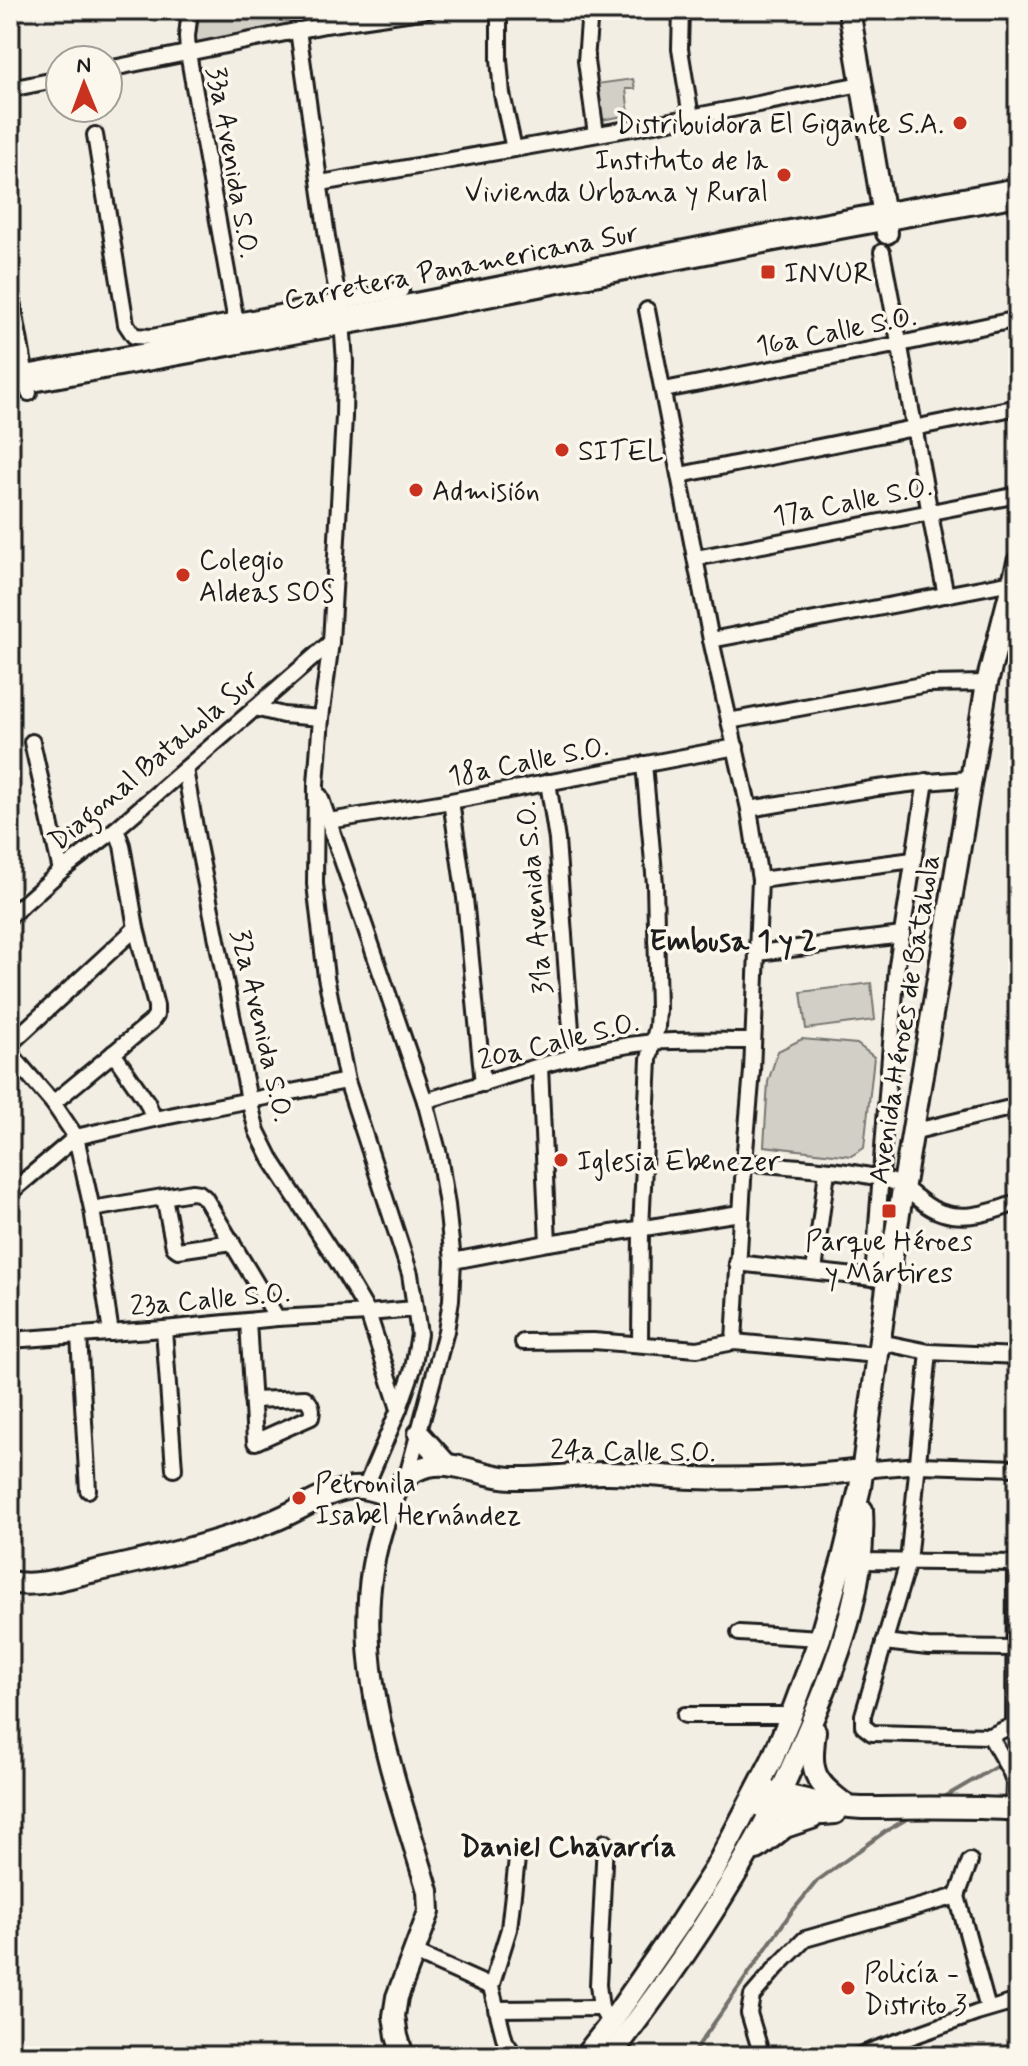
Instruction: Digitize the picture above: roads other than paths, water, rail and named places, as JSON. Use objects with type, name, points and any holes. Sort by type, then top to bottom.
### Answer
[{"type":"highway","name":"Carretera Panamericana Sur","points":[[884,234],[1018,192]]},
{"type":"highway","name":"Carretera Panamericana Sur","points":[[19,388],[342,319],[664,258],[884,234],[1018,209]]},
{"type":"main road","points":[[849,10],[884,234]]},
{"type":"main road","name":"Avenida Héroes de Batahola","points":[[585,2056],[606,2016],[680,1923],[715,1869],[754,1796],[791,1715],[820,1638],[861,1479],[878,1348],[881,1279],[904,1187],[987,683],[1015,572]]},
{"type":"main road","points":[[419,1434],[446,1464]]},
{"type":"main road","points":[[403,2056],[394,2016],[397,1997],[429,1912],[428,1891],[385,1746],[375,1700],[370,1654],[370,1579],[393,1497],[407,1476],[419,1468],[446,1464]]},
{"type":"main road","name":"24a Calle S.O.","points":[[446,1464],[511,1478],[603,1473],[690,1478],[861,1479]]},
{"type":"main road","name":"Avenida Héroes de Batahola","points":[[610,2056],[699,1934],[745,1859],[775,1802],[818,1706],[842,1645],[862,1561],[861,1479]]},
{"type":"main road","points":[[16,1583],[48,1581],[218,1540],[275,1521],[333,1493],[351,1488],[365,1488],[393,1497]]},
{"type":"main road","points":[[818,1706],[813,1767],[826,1791],[852,1806]]},
{"type":"main road","points":[[754,1796],[802,1814],[822,1814]]},
{"type":"main road","points":[[775,1802],[1016,1810]]},
{"type":"main road","points":[[745,1859],[785,1827],[852,1806]]},
{"type":"street","name":"33a Avenida S.O.","points":[[190,10],[188,53],[236,322]]},
{"type":"street","points":[[124,66],[298,30],[347,16],[427,10]]},
{"type":"street","points":[[499,10],[502,94],[514,149]]},
{"type":"street","points":[[590,10],[586,61],[596,134]]},
{"type":"street","points":[[681,10],[680,49],[691,117]]},
{"type":"street","points":[[298,30],[327,237],[342,319],[344,417],[331,642],[316,784],[315,884],[326,977],[347,1081],[410,1274],[419,1334],[413,1369],[399,1409],[365,1488]]},
{"type":"street","points":[[10,89],[44,82]]},
{"type":"street","points":[[321,183],[861,84]]},
{"type":"street","points":[[95,135],[126,324],[134,336],[152,337],[236,322],[342,319],[401,290]]},
{"type":"street","points":[[884,234],[928,511],[946,595]]},
{"type":"street","points":[[10,287],[19,388]]},
{"type":"street","points":[[647,310],[711,640],[749,809],[760,880],[752,1071],[740,1213],[734,1342]]},
{"type":"street","name":"16a Calle S.O.","points":[[664,390],[1018,319]]},
{"type":"street","points":[[680,475],[1018,407]]},
{"type":"street","name":"17a Calle S.O.","points":[[696,558],[1018,495]]},
{"type":"street","points":[[711,640],[946,595],[1015,572]]},
{"type":"street","name":"Diagonal Batahola Sur","points":[[10,916],[61,871],[116,829],[331,642]]},
{"type":"street","points":[[729,721],[927,684],[987,683]]},
{"type":"street","points":[[255,708],[283,715],[321,718]]},
{"type":"street","points":[[32,742],[61,871]]},
{"type":"street","name":"18a Calle S.O.","points":[[329,821],[736,747]]},
{"type":"street","points":[[640,1344],[641,1229],[649,1059],[658,1009],[655,884],[644,764]]},
{"type":"street","name":"32a Avenida S.O.","points":[[185,769],[257,1131],[272,1161],[368,1313],[399,1409]]},
{"type":"street","points":[[749,809],[926,781],[971,779]]},
{"type":"street","points":[[737,1263],[881,1279],[882,1178],[897,965],[926,781]]},
{"type":"street","name":"31a Avenida S.O.","points":[[548,782],[557,840],[573,1057]]},
{"type":"street","points":[[316,784],[425,1101],[447,1205],[453,1261],[451,1300],[446,1331],[407,1476]]},
{"type":"street","points":[[451,801],[465,898],[483,1084]]},
{"type":"street","points":[[53,1103],[156,1015],[136,928],[122,845],[116,829]]},
{"type":"street","points":[[760,880],[913,860]]},
{"type":"street","points":[[10,1044],[136,928]]},
{"type":"street","points":[[758,953],[902,935]]},
{"type":"street","name":"20a Calle S.O.","points":[[425,1101],[573,1057],[654,1042],[753,1041]]},
{"type":"street","points":[[10,1053],[53,1103],[76,1137],[92,1209],[111,1333]]},
{"type":"street","points":[[113,1053],[147,1102],[154,1119]]},
{"type":"street","points":[[540,1067],[548,1243]]},
{"type":"street","points":[[10,1193],[76,1137],[347,1081]]},
{"type":"street","points":[[912,1132],[1018,1106]]},
{"type":"street","points":[[744,1162],[882,1178],[904,1187],[936,1211],[949,1215],[983,1214],[1018,1202]]},
{"type":"street","points":[[814,1271],[827,1171]]},
{"type":"street","points":[[92,1209],[199,1193],[205,1198],[277,1318]]},
{"type":"street","points":[[164,1197],[174,1247],[178,1250],[232,1242]]},
{"type":"street","points":[[453,1261],[740,1213]]},
{"type":"street","name":"23a Calle S.O.","points":[[10,1340],[414,1309]]},
{"type":"street","points":[[248,1321],[252,1400],[255,1442],[311,1417],[310,1403],[305,1398],[252,1400]]},
{"type":"street","points":[[164,1329],[174,1469]]},
{"type":"street","points":[[79,1336],[88,1490]]},
{"type":"street","points":[[523,1342],[593,1341],[697,1349],[734,1342],[1018,1356]]},
{"type":"street","points":[[862,1561],[908,1562],[1016,1563],[1016,1724],[990,1736],[872,1733],[863,1726],[863,1715],[908,1562],[929,1352]]},
{"type":"street","points":[[861,1479],[919,1465],[1018,1468]]},
{"type":"street","points":[[739,1633],[820,1638]]},
{"type":"street","points":[[884,1642],[928,1647],[1015,1648]]},
{"type":"street","points":[[685,1715],[791,1715]]},
{"type":"street","points":[[990,1736],[1011,1773],[1016,1810]]},
{"type":"street","points":[[496,2009],[606,2016],[598,1985],[605,1842]]},
{"type":"street","points":[[515,2056],[505,2041],[491,1987],[509,1929],[517,1859]]},
{"type":"street","points":[[970,1861],[957,1896],[988,2009]]},
{"type":"street","points":[[759,2046],[749,2013],[752,1996],[805,1939],[957,1896]]},
{"type":"street","points":[[415,1953],[491,1987]]},
{"type":"street","points":[[857,2056],[1018,2001]]},
{"type":"waterway","points":[[941,1799],[1018,1754]]},
{"type":"waterway","points":[[691,2056],[790,1914],[817,1881],[912,1816]]},
{"type":"place","name":"Distribuidora El Gigante S.A.","points":[[960,123]]},
{"type":"place","name":"Instituto de la Vivienda Urbana y Rural","points":[[784,175]]},
{"type":"place","name":"INVUR","points":[[768,272]]},
{"type":"place","name":"SITEL","points":[[562,450]]},
{"type":"place","name":"Admisión","points":[[416,490]]},
{"type":"place","name":"Colegio Aldeas SOS","points":[[183,575]]},
{"type":"place","name":"Iglesia Ebenezer","points":[[561,1160]]},
{"type":"place","name":"Parque Héroes y Mártires","points":[[889,1211]]},
{"type":"place","name":"Petronila Isabel Hernández","points":[[299,1498]]},
{"type":"place","name":"Policía - Distrito 3","points":[[848,1988]]},
{"type":"district","name":"Embusa 1 y 2","points":[[733,940]]},
{"type":"district","name":"Daniel Chavarría","points":[[568,1846]]}]
